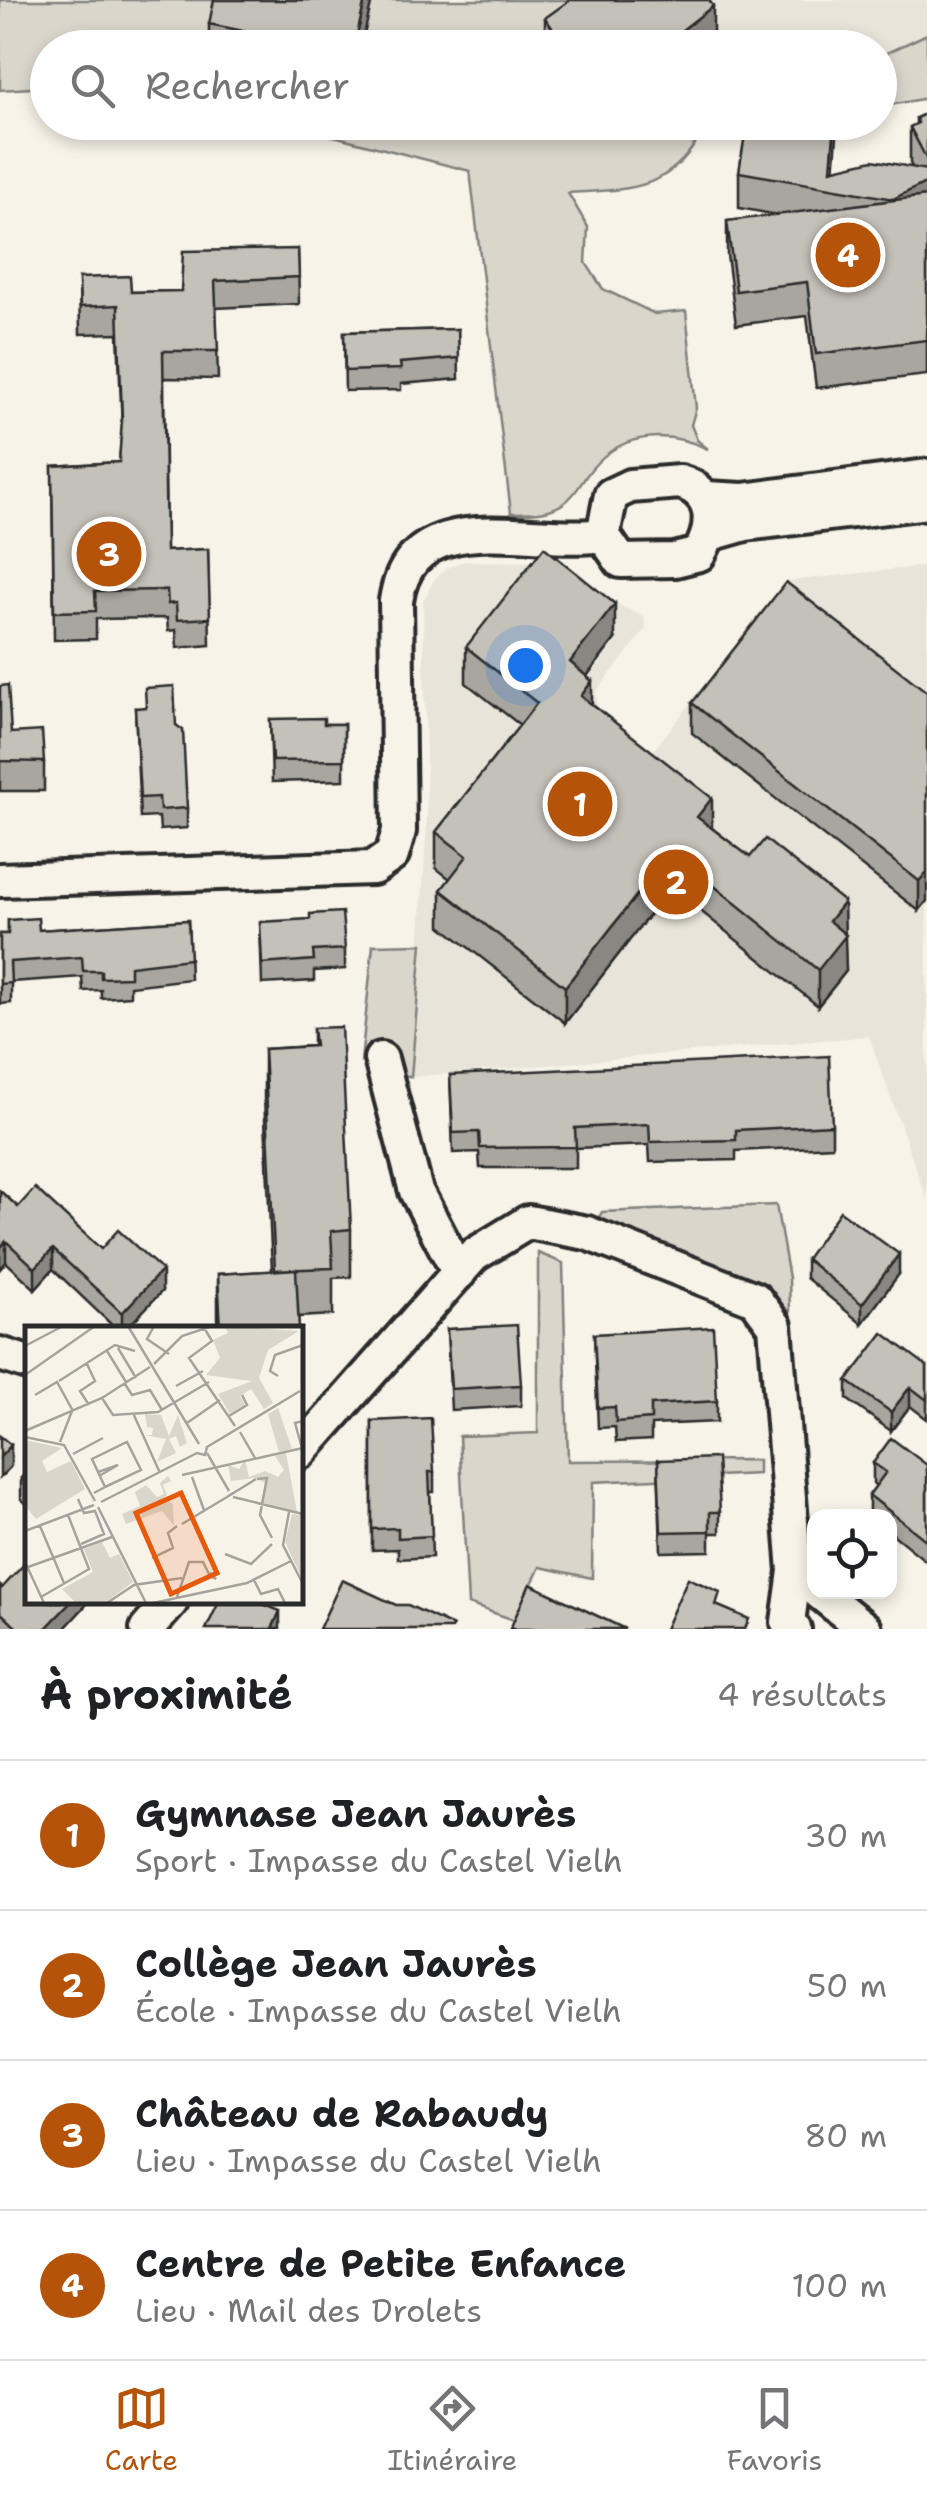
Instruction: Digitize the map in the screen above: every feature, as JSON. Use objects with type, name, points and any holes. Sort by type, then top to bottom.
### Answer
[{"type":"street","points":[[706,498],[771,498],[927,476]]},
{"type":"street","points":[[680,482],[695,486],[706,498],[710,534],[699,554],[635,564],[621,562],[603,535],[611,495],[630,486],[680,482]]},
{"type":"street","points":[[710,534],[745,524],[927,502]]},
{"type":"street","points":[[0,880],[373,868],[392,855],[399,831],[399,576],[417,554],[448,535],[603,535]]},
{"type":"street","points":[[381,1059],[416,1191],[459,1273]]},
{"type":"street","points":[[302,1449],[459,1273],[502,1234],[528,1222],[587,1233],[754,1299],[775,1326],[807,1561]]},
{"type":"street","points":[[0,1354],[25,1362]]},
{"type":"street","points":[[794,1629],[788,1622],[807,1588]]},
{"type":"street","points":[[829,1599],[865,1629]]},
{"type":"street","points":[[147,1629],[169,1604]]},
{"type":"shaded area","points":[[0,0],[584,0],[559,30],[30,30],[30,88],[0,90]]},
{"type":"shaded area","points":[[494,0],[927,0],[927,98],[897,104],[897,30],[484,30]]},
{"type":"shaded area","points":[[927,34],[927,98],[897,104],[897,48]]},
{"type":"shaded area","points":[[349,140],[697,140],[674,168],[659,178],[627,188],[568,193],[588,227],[586,263],[603,289],[655,314],[686,311],[696,408],[691,425],[697,440],[708,449],[663,437],[633,440],[606,454],[573,495],[558,507],[511,513],[470,171]]},
{"type":"shaded area","points":[[465,561],[555,562],[578,571],[599,595],[644,617],[646,629],[596,692],[598,711],[648,757],[788,581],[927,566],[927,1200],[869,1036],[411,1077],[427,821],[423,601],[434,580],[447,568]]},
{"type":"shaded area","points":[[422,944],[411,1077],[361,1062],[373,945]]},
{"type":"shaded area","points":[[776,1205],[789,1278],[790,1312],[743,1275],[598,1219],[602,1212]]},
{"type":"shaded area","points":[[538,1253],[563,1263],[568,1461],[758,1460],[758,1474],[593,1482],[592,1578],[540,1567],[514,1620],[468,1604],[459,1436],[538,1433]]},
{"type":"building","points":[[214,0],[365,0],[358,30],[238,30],[209,24]]},
{"type":"building","points":[[570,0],[709,0],[713,6],[682,30],[554,30],[545,18]]},
{"type":"building","points":[[927,113],[927,160],[910,127],[918,123],[916,118]]},
{"type":"building","points":[[744,140],[834,140],[831,170],[873,160],[927,170],[927,182],[893,199],[739,172]]},
{"type":"building","points":[[927,196],[927,340],[816,354],[807,282],[736,291],[727,221]]},
{"type":"building","points":[[298,249],[299,277],[215,281],[218,351],[163,351],[166,551],[208,549],[210,618],[177,620],[176,603],[168,604],[167,590],[95,591],[96,611],[54,612],[52,466],[119,462],[122,420],[118,305],[80,307],[79,278],[130,276],[131,292],[181,291],[183,251]]},
{"type":"building","points":[[458,329],[459,358],[400,363],[401,369],[345,371],[344,332]]},
{"type":"building","points":[[544,547],[615,604],[570,662],[592,681],[581,696],[712,798],[697,817],[750,857],[765,839],[844,902],[829,921],[846,935],[818,970],[671,851],[565,987],[441,890],[467,856],[436,832],[537,703],[466,647]]},
{"type":"building","points":[[786,582],[927,692],[927,872],[919,881],[692,703]]},
{"type":"building","points":[[8,685],[11,733],[42,731],[44,762],[0,761],[0,686]]},
{"type":"building","points":[[174,686],[176,725],[183,730],[187,808],[160,810],[159,797],[140,798],[135,708],[146,707],[145,688]]},
{"type":"building","points":[[324,718],[324,724],[344,724],[344,760],[272,761],[270,719]]},
{"type":"building","points":[[342,912],[345,949],[313,951],[314,960],[262,964],[260,922],[310,919],[310,914]]},
{"type":"building","points":[[38,918],[39,930],[188,920],[190,959],[130,966],[130,977],[101,978],[101,971],[83,971],[82,957],[10,962],[11,983],[0,984],[0,934],[8,934],[8,920]]},
{"type":"building","points":[[341,1027],[351,1229],[331,1231],[333,1268],[275,1270],[264,1049],[315,1046],[313,1028]]},
{"type":"building","points":[[829,1056],[832,1125],[736,1130],[736,1140],[650,1142],[649,1124],[575,1128],[576,1147],[480,1148],[479,1132],[453,1133],[450,1075]]},
{"type":"building","points":[[35,1188],[101,1249],[118,1230],[162,1270],[122,1313],[53,1249],[35,1268],[6,1241],[0,1248],[0,1191],[18,1207]]},
{"type":"building","points":[[840,1211],[899,1254],[862,1304],[806,1259]]},
{"type":"building","points":[[296,1269],[299,1326],[221,1326],[218,1274]]},
{"type":"building","points":[[517,1325],[521,1385],[451,1389],[447,1329]]},
{"type":"building","points":[[713,1327],[717,1401],[651,1405],[651,1419],[616,1422],[615,1407],[598,1408],[594,1334]]},
{"type":"building","points":[[883,1333],[927,1366],[927,1400],[910,1387],[891,1412],[847,1381]]},
{"type":"building","points":[[431,1418],[432,1536],[398,1538],[398,1528],[372,1529],[372,1421]]},
{"type":"building","points":[[0,1436],[11,1445],[0,1457]]},
{"type":"building","points":[[891,1438],[927,1465],[927,1541],[897,1517],[897,1509],[887,1509],[869,1495],[886,1472],[873,1463]]},
{"type":"building","points":[[717,1458],[720,1512],[710,1512],[710,1531],[661,1532],[658,1460]]},
{"type":"building","points":[[25,1563],[25,1604],[69,1604],[45,1629],[18,1629],[0,1612],[2,1588]]},
{"type":"building","points":[[688,1578],[720,1592],[716,1605],[749,1619],[745,1629],[665,1629]]},
{"type":"building","points":[[342,1580],[396,1605],[408,1605],[453,1626],[319,1629]]},
{"type":"building","points":[[530,1584],[625,1629],[510,1629]]},
{"type":"building","points":[[218,1604],[263,1604],[280,1611],[272,1629],[206,1629]]},
{"type":"place","name":"Centre de Petite Enfance","points":[[848,255]]},
{"type":"place","name":"Château de Rabaudy","points":[[109,554]]},
{"type":"place","name":"Gymnase Jean Jaurès","points":[[580,804]]},
{"type":"place","name":"Collège Jean Jaurès","points":[[676,882]]}]
